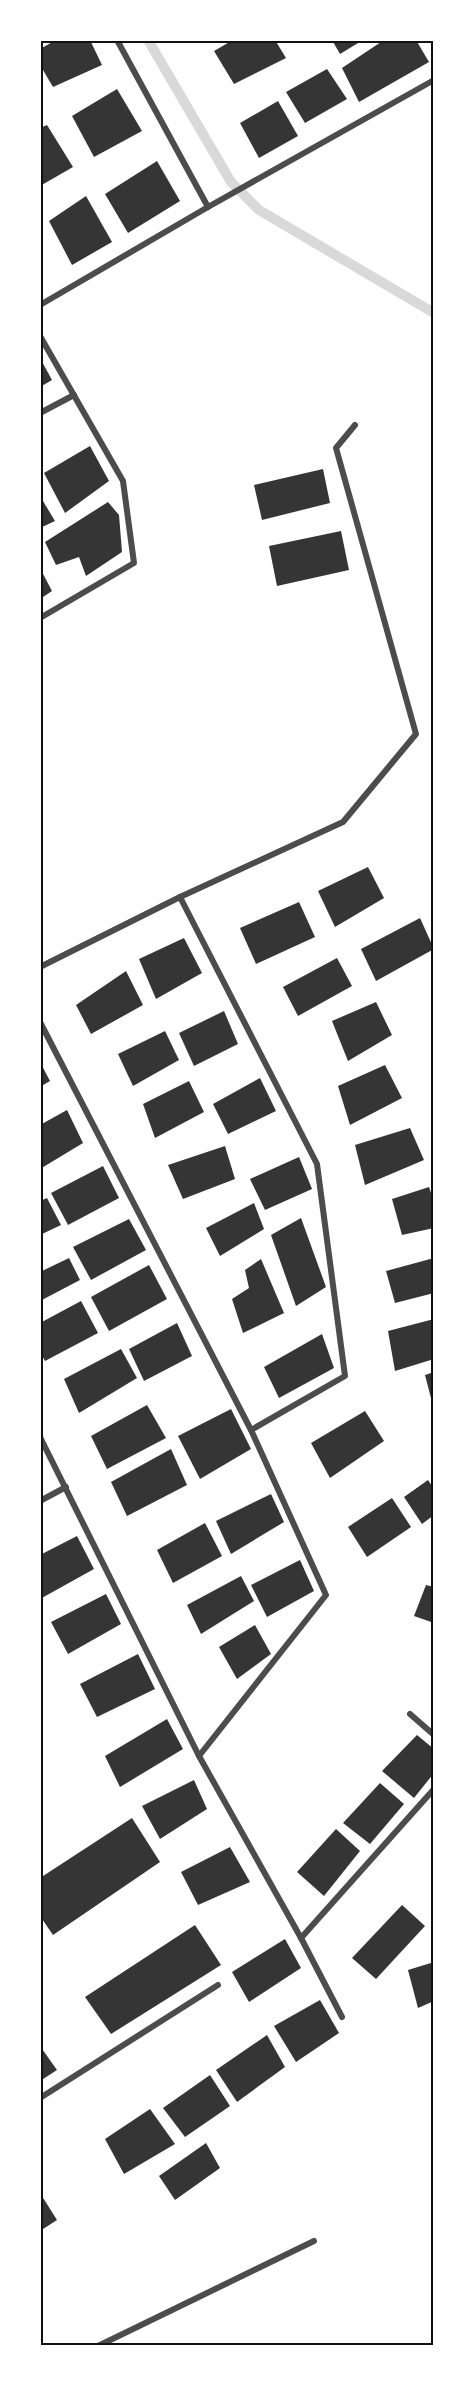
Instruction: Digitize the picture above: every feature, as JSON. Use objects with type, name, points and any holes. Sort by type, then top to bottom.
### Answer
[{"type":"street","points":[[117,40],[208,207]]},
{"type":"street","points":[[40,305],[434,80]]},
{"type":"street","points":[[40,336],[123,481],[134,563],[40,618]]},
{"type":"street","points":[[40,413],[74,394]]},
{"type":"street","points":[[40,967],[180,897],[343,822],[416,734],[336,448],[355,426]]},
{"type":"street","points":[[180,897],[317,1164],[345,1376],[251,1430]]},
{"type":"street","points":[[40,1022],[251,1430],[326,1596],[199,1756]]},
{"type":"street","points":[[40,1437],[199,1756],[301,1938],[342,2018]]},
{"type":"street","points":[[40,1501],[66,1487]]},
{"type":"street","points":[[410,1714],[434,1735]]},
{"type":"street","points":[[301,1938],[434,1789]]},
{"type":"street","points":[[40,2098],[218,1985]]},
{"type":"street","points":[[98,2346],[314,2241]]},
{"type":"building","points":[[56,40],[90,40],[102,65],[53,87],[40,65],[40,49]]},
{"type":"building","points":[[233,40],[275,40],[286,58],[234,84],[214,51]]},
{"type":"building","points":[[332,40],[363,40],[340,54]]},
{"type":"building","points":[[384,40],[416,40],[429,62],[359,102],[342,68]]},
{"type":"building","points":[[327,69],[347,99],[305,123],[286,92]]},
{"type":"building","points":[[117,89],[142,131],[94,157],[72,116]]},
{"type":"building","points":[[278,101],[298,136],[259,158],[240,123]]},
{"type":"building","points":[[47,125],[73,167],[40,186],[40,128]]},
{"type":"building","points":[[157,161],[180,201],[128,233],[105,194]]},
{"type":"building","points":[[86,196],[112,242],[72,265],[49,221]]},
{"type":"building","points":[[40,358],[52,380],[40,387]]},
{"type":"building","points":[[90,446],[109,481],[65,513],[44,473]]},
{"type":"building","points":[[323,469],[330,503],[262,520],[254,485]]},
{"type":"building","points":[[40,496],[55,521],[40,528]]},
{"type":"building","points":[[108,502],[119,515],[122,552],[86,576],[79,557],[56,565],[45,542]]},
{"type":"building","points":[[341,531],[349,570],[277,586],[269,546]]},
{"type":"building","points":[[40,568],[52,591],[40,599]]},
{"type":"building","points":[[368,867],[384,898],[335,927],[318,891]]},
{"type":"building","points":[[299,902],[315,937],[256,964],[240,928]]},
{"type":"building","points":[[420,918],[434,949],[376,981],[361,949]]},
{"type":"building","points":[[184,938],[202,973],[156,999],[139,959]]},
{"type":"building","points":[[337,958],[352,986],[298,1016],[283,987]]},
{"type":"building","points":[[126,971],[143,1005],[91,1034],[76,1005]]},
{"type":"building","points":[[376,1002],[392,1035],[348,1061],[332,1021]]},
{"type":"building","points":[[224,1011],[238,1044],[194,1066],[179,1033]]},
{"type":"building","points":[[165,1031],[179,1060],[133,1086],[118,1054]]},
{"type":"building","points":[[40,1062],[50,1081],[40,1087]]},
{"type":"building","points":[[385,1065],[402,1098],[350,1125],[338,1086]]},
{"type":"building","points":[[260,1078],[276,1111],[228,1134],[213,1104]]},
{"type":"building","points":[[189,1081],[204,1112],[155,1138],[143,1104]]},
{"type":"building","points":[[67,1110],[83,1143],[40,1169],[40,1125]]},
{"type":"building","points":[[410,1128],[424,1160],[365,1185],[355,1145]]},
{"type":"building","points":[[225,1146],[235,1179],[183,1199],[168,1165]]},
{"type":"building","points":[[299,1157],[312,1189],[265,1210],[250,1179]]},
{"type":"building","points":[[103,1166],[119,1198],[68,1225],[51,1193]]},
{"type":"building","points":[[429,1187],[434,1202],[434,1228],[402,1235],[392,1199]]},
{"type":"building","points":[[47,1198],[61,1225],[40,1235],[40,1201]]},
{"type":"building","points":[[254,1203],[264,1229],[220,1256],[206,1228]]},
{"type":"building","points":[[301,1218],[326,1287],[296,1306],[271,1235]]},
{"type":"building","points":[[129,1219],[146,1250],[91,1280],[73,1247]]},
{"type":"building","points":[[69,1258],[80,1280],[40,1301],[40,1272]]},
{"type":"building","points":[[434,1258],[434,1293],[395,1303],[386,1271]]},
{"type":"building","points":[[261,1259],[284,1313],[243,1333],[232,1299],[249,1288],[245,1270]]},
{"type":"building","points":[[149,1265],[167,1299],[109,1331],[91,1297]]},
{"type":"building","points":[[81,1301],[98,1333],[45,1361],[40,1352],[40,1323]]},
{"type":"building","points":[[434,1319],[434,1359],[395,1371],[388,1331]]},
{"type":"building","points":[[177,1323],[192,1356],[144,1381],[129,1349]]},
{"type":"building","points":[[322,1334],[334,1368],[279,1398],[264,1367]]},
{"type":"building","points":[[121,1349],[137,1378],[79,1413],[64,1379]]},
{"type":"building","points":[[434,1372],[434,1406],[433,1406],[425,1375]]},
{"type":"building","points":[[147,1405],[166,1438],[107,1469],[91,1436]]},
{"type":"building","points":[[231,1409],[251,1449],[200,1479],[178,1436]]},
{"type":"building","points":[[365,1411],[384,1441],[330,1478],[311,1443]]},
{"type":"building","points":[[171,1449],[187,1485],[127,1516],[111,1482]]},
{"type":"building","points":[[428,1480],[434,1489],[434,1515],[422,1524],[404,1497]]},
{"type":"building","points":[[271,1494],[284,1522],[231,1554],[216,1521]]},
{"type":"building","points":[[392,1498],[411,1527],[367,1557],[348,1527]]},
{"type":"building","points":[[205,1523],[222,1556],[173,1583],[157,1550]]},
{"type":"building","points":[[77,1536],[94,1569],[40,1599],[40,1555]]},
{"type":"building","points":[[300,1560],[314,1591],[267,1617],[251,1585]]},
{"type":"building","points":[[241,1576],[254,1601],[201,1634],[187,1605]]},
{"type":"building","points":[[426,1585],[434,1587],[434,1623],[414,1616]]},
{"type":"building","points":[[106,1594],[121,1624],[68,1654],[51,1622]]},
{"type":"building","points":[[255,1625],[271,1654],[237,1679],[219,1647]]},
{"type":"building","points":[[138,1654],[155,1689],[97,1717],[80,1684]]},
{"type":"building","points":[[167,1719],[183,1749],[120,1787],[105,1756]]},
{"type":"building","points":[[417,1735],[434,1749],[434,1773],[414,1798],[382,1771]]},
{"type":"building","points":[[194,1780],[207,1809],[160,1839],[142,1806]]},
{"type":"building","points":[[380,1783],[404,1804],[370,1844],[343,1823]]},
{"type":"building","points":[[132,1818],[160,1862],[53,1935],[40,1916],[40,1878]]},
{"type":"building","points":[[336,1829],[360,1851],[324,1896],[297,1872]]},
{"type":"building","points":[[230,1847],[250,1882],[198,1905],[181,1872]]},
{"type":"building","points":[[402,1905],[425,1926],[376,1979],[352,1958]]},
{"type":"building","points":[[195,1925],[221,1965],[111,2034],[85,1997]]},
{"type":"building","points":[[285,1939],[301,1968],[249,2002],[232,1972]]},
{"type":"building","points":[[434,1962],[434,2001],[418,2008],[408,1970]]},
{"type":"building","points":[[320,2000],[339,2033],[296,2062],[274,2026]]},
{"type":"building","points":[[267,2035],[285,2067],[237,2102],[216,2070]]},
{"type":"building","points":[[40,2046],[57,2070],[40,2081]]},
{"type":"building","points":[[210,2075],[230,2106],[185,2137],[163,2108]]},
{"type":"building","points":[[150,2109],[175,2144],[124,2174],[105,2139]]},
{"type":"building","points":[[206,2143],[220,2168],[175,2200],[159,2176]]},
{"type":"building","points":[[40,2193],[57,2220],[40,2231]]},
{"type":"waterway","points":[[148,40],[231,182],[259,210],[434,313]]}]
